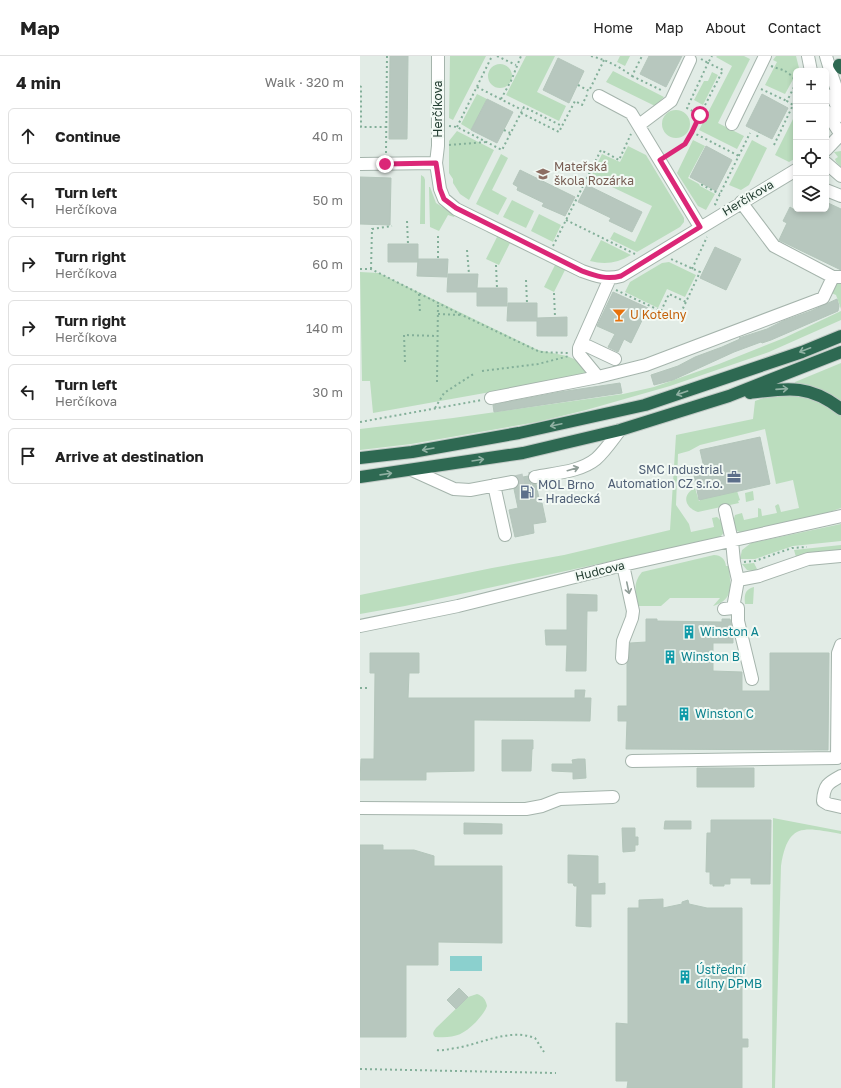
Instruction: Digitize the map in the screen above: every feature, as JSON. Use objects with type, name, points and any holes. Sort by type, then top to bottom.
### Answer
[{"type":"highway","points":[[360,458],[412,452],[520,433],[645,405],[802,352],[841,336]]},
{"type":"highway","points":[[360,477],[523,453],[620,430],[729,396],[841,352]]},
{"type":"highway","points":[[729,396],[790,388],[819,394],[841,408]]},
{"type":"street","name":"Herčíkova","points":[[438,56],[438,146],[436,163],[440,189],[444,199],[456,208],[582,271],[609,282],[647,260],[705,230],[741,202],[793,172]]},
{"type":"street","points":[[808,56],[810,68]]},
{"type":"street","points":[[820,56],[823,68]]},
{"type":"street","points":[[826,56],[841,102]]},
{"type":"street","points":[[732,124],[764,59]]},
{"type":"street","points":[[638,124],[671,101],[678,98],[696,60]]},
{"type":"street","points":[[829,85],[841,116]]},
{"type":"street","points":[[593,95],[631,113],[705,230]]},
{"type":"street","points":[[829,116],[841,134],[829,147]]},
{"type":"street","points":[[360,164],[436,163]]},
{"type":"street","points":[[829,165],[840,175]]},
{"type":"street","points":[[829,191],[841,196]]},
{"type":"street","points":[[491,398],[598,377],[646,365],[823,298],[837,277],[774,246],[741,202]]},
{"type":"street","points":[[580,348],[609,282]]},
{"type":"street","points":[[580,348],[598,377]]},
{"type":"street","points":[[580,348],[615,359]]},
{"type":"street","points":[[535,477],[573,470],[588,464],[597,458],[620,430]]},
{"type":"street","points":[[412,470],[454,489],[470,490],[512,482]]},
{"type":"street","points":[[494,485],[505,535]]},
{"type":"street","points":[[725,510],[732,541],[734,562],[738,580],[736,608],[738,621],[752,679]]},
{"type":"street","name":"Hudcova","points":[[360,626],[458,606],[623,565],[841,516]]},
{"type":"street","points":[[738,580],[759,576],[808,559],[841,556],[841,566]]},
{"type":"street","points":[[622,658],[623,641],[632,618],[633,610],[623,565]]},
{"type":"street","points":[[632,761],[837,758],[838,653],[841,645]]},
{"type":"street","points":[[841,776],[828,783],[824,792],[823,801],[828,804],[841,807]]},
{"type":"street","points":[[360,808],[526,809],[542,806],[560,799],[613,797]]},
{"type":"path","points":[[385,164],[387,56]]},
{"type":"path","points":[[457,127],[492,56]]},
{"type":"path","points":[[497,56],[516,66]]},
{"type":"path","points":[[501,99],[511,81],[521,56]]},
{"type":"path","points":[[591,56],[598,57],[620,67],[632,76],[689,104]]},
{"type":"path","points":[[632,76],[642,56]]},
{"type":"path","points":[[700,115],[687,108],[712,56]]},
{"type":"path","points":[[764,59],[774,67],[790,73],[793,78]]},
{"type":"path","points":[[578,84],[589,91],[604,60]]},
{"type":"path","points":[[660,160],[685,144],[723,70],[708,63],[696,60]]},
{"type":"path","points":[[651,85],[653,81]]},
{"type":"path","points":[[360,86],[360,127],[386,127]]},
{"type":"path","points":[[477,87],[522,110]]},
{"type":"path","points":[[758,88],[793,105],[774,145]]},
{"type":"path","points":[[787,101],[793,88]]},
{"type":"path","points":[[521,112],[560,132],[575,101],[582,105],[593,95]]},
{"type":"path","points":[[445,126],[457,127],[502,150],[524,107],[562,126]]},
{"type":"path","points":[[780,123],[784,124]]},
{"type":"path","points":[[552,249],[600,150],[619,160],[638,124]]},
{"type":"path","points":[[504,130],[510,134]]},
{"type":"path","points":[[692,132],[739,156]]},
{"type":"path","points":[[757,137],[759,132]]},
{"type":"path","points":[[715,204],[725,180],[750,133]]},
{"type":"path","points":[[483,140],[485,136]]},
{"type":"path","points":[[438,146],[488,142]]},
{"type":"path","points":[[702,184],[720,194]]},
{"type":"path","points":[[566,220],[647,260]]},
{"type":"path","points":[[407,221],[408,244]]},
{"type":"path","points":[[371,269],[372,229],[392,226]]},
{"type":"path","points":[[692,269],[705,230]]},
{"type":"path","points":[[438,236],[438,259]]},
{"type":"path","points":[[467,250],[469,274]]},
{"type":"path","points":[[609,282],[645,305],[678,319],[700,272],[668,257]]},
{"type":"path","points":[[496,265],[497,288]]},
{"type":"path","points":[[360,269],[371,269],[419,294],[540,352],[580,348]]},
{"type":"path","points":[[526,280],[527,303]]},
{"type":"path","points":[[554,293],[555,318]]},
{"type":"path","points":[[419,294],[420,314]]},
{"type":"path","points":[[661,311],[669,294],[686,302]]},
{"type":"path","points":[[437,382],[438,303]]},
{"type":"path","points":[[438,314],[462,315]]},
{"type":"path","points":[[405,362],[404,335],[437,336]]},
{"type":"path","points":[[482,371],[538,364],[580,348]]},
{"type":"path","points":[[434,409],[444,393],[475,373]]},
{"type":"path","points":[[360,422],[491,398]]},
{"type":"path","points":[[360,688],[368,688]]},
{"type":"path","points":[[437,1050],[460,1047],[513,1034],[535,1038],[544,1052]]},
{"type":"path","points":[[360,1069],[556,1073]]},
{"type":"green space","points":[[450,56],[486,56],[453,120],[449,118]]},
{"type":"green space","points":[[526,56],[555,56],[537,92],[566,106],[559,121],[506,95]]},
{"type":"green space","points":[[620,56],[630,56],[625,66],[617,62]]},
{"type":"green space","points":[[744,56],[750,59],[718,123],[744,136],[737,149],[699,130],[732,66],[716,57]]},
{"type":"green space","points":[[776,56],[796,56],[799,68],[793,68],[793,79],[785,94],[765,85],[777,62],[773,60]]},
{"type":"green space","points":[[500,64],[508,68],[512,76],[508,84],[500,88],[492,84],[488,76],[492,68]]},
{"type":"green space","points":[[613,71],[664,97],[655,106],[606,82]]},
{"type":"green space","points":[[712,72],[718,75],[703,105],[694,100],[704,81],[708,81]]},
{"type":"green space","points":[[477,94],[487,99],[471,130],[461,124]]},
{"type":"green space","points":[[676,110],[686,114],[690,124],[686,134],[676,138],[666,134],[662,124],[666,114]]},
{"type":"green space","points":[[793,119],[793,160],[789,162],[775,155]]},
{"type":"green space","points":[[457,131],[494,150],[469,200],[460,194],[449,173],[449,141]]},
{"type":"green space","points":[[693,140],[705,146],[688,178],[715,194],[706,210],[698,206],[677,173]]},
{"type":"green space","points":[[752,140],[767,148],[749,185],[741,190],[729,185]]},
{"type":"green space","points":[[628,146],[646,155],[684,218],[684,222],[680,227],[637,252],[610,239],[614,232],[635,242],[652,206],[591,177],[602,154],[620,162]]},
{"type":"green space","points":[[841,151],[841,167],[836,162],[835,159],[838,157],[834,152]]},
{"type":"green space","points":[[501,154],[508,158],[492,190],[507,198],[498,215],[476,204]]},
{"type":"green space","points":[[421,175],[425,180],[425,224],[420,224]]},
{"type":"green space","points":[[429,187],[436,203],[455,215],[454,217],[448,215],[439,231],[430,227]]},
{"type":"green space","points":[[512,200],[534,211],[526,228],[503,217]]},
{"type":"green space","points":[[539,214],[561,225],[553,242],[531,231]]},
{"type":"green space","points":[[488,230],[519,245],[519,247],[510,243],[499,265],[486,259],[497,237],[487,232]]},
{"type":"green space","points":[[601,240],[631,255],[621,260],[611,262],[601,263],[590,261]]},
{"type":"green space","points":[[547,259],[576,273],[575,275],[565,270],[554,292],[544,287],[555,265],[546,261]]},
{"type":"green space","points":[[669,262],[696,275],[685,297],[667,289],[658,308],[625,292],[630,282],[662,263]]},
{"type":"green space","points":[[360,272],[379,273],[538,350],[567,356],[583,363],[591,374],[373,413],[370,381],[362,381]]},
{"type":"green space","points":[[841,282],[841,309],[836,295],[829,292],[836,283]]},
{"type":"green space","points":[[841,311],[841,320],[769,352],[670,386],[586,410],[537,422],[411,444],[360,450],[360,429],[453,418],[623,394],[654,387],[719,364],[784,338]]},
{"type":"green space","points":[[841,363],[841,403],[825,393],[795,384],[795,382]]},
{"type":"green space","points":[[788,393],[820,400],[841,415],[841,508],[821,515],[742,533],[735,530],[733,522],[735,515],[742,513],[744,520],[758,517],[758,508],[761,509],[762,516],[777,513],[775,506],[778,504],[781,512],[799,508],[793,480],[776,484],[765,429],[700,445],[689,451],[678,454],[676,505],[689,524],[691,532],[714,527],[712,518],[717,517],[725,530],[718,538],[405,606],[360,614],[360,595],[564,555],[670,530],[676,435],[753,419],[755,401],[771,395]]},
{"type":"green space","points":[[695,488],[699,501],[700,499],[737,491],[740,500],[738,501],[739,503],[698,512],[690,508],[686,501],[688,494]]},
{"type":"green space","points":[[753,491],[754,500],[746,502],[745,493]]},
{"type":"green space","points":[[841,524],[841,541],[793,546],[755,559],[740,559],[742,550],[751,543]]},
{"type":"green space","points":[[841,545],[841,551],[817,552],[796,557],[794,550]]},
{"type":"green space","points":[[714,555],[724,559],[726,566],[729,566],[730,590],[725,600],[713,606],[720,598],[670,598],[661,606],[638,606],[636,584],[642,572]]},
{"type":"green space","points":[[754,563],[757,569],[754,571],[747,570],[742,564]]},
{"type":"green space","points":[[754,587],[753,604],[745,604],[747,591]]},
{"type":"green space","points":[[773,818],[841,831],[841,834],[817,830],[800,831],[788,841],[784,851],[781,866],[775,1088],[772,1088]]},
{"type":"green space","points":[[477,994],[484,998],[487,1006],[476,1022],[457,1035],[435,1037],[433,1035],[436,1028],[468,997]]},
{"type":"water","points":[[450,956],[482,956],[482,971],[450,971]]},
{"type":"building","points":[[390,56],[408,56],[407,139],[389,139]]},
{"type":"building","points":[[649,56],[682,56],[666,87],[640,74]]},
{"type":"building","points":[[558,58],[584,71],[569,103],[543,90]]},
{"type":"building","points":[[762,94],[788,108],[772,139],[746,126]]},
{"type":"building","points":[[487,99],[513,112],[497,143],[471,130]]},
{"type":"building","points":[[706,146],[732,160],[716,191],[690,177]]},
{"type":"building","points":[[520,170],[575,197],[565,216],[542,206],[544,203],[517,190],[518,187],[513,184]]},
{"type":"building","points":[[360,177],[391,178],[390,225],[360,224]]},
{"type":"building","points":[[587,185],[642,212],[632,232],[609,221],[611,218],[578,202]]},
{"type":"building","points":[[829,203],[841,209],[841,270],[779,240],[787,223],[783,221],[790,207],[793,209],[793,212],[829,212]]},
{"type":"building","points":[[388,244],[418,244],[418,262],[388,262]]},
{"type":"building","points":[[715,247],[741,259],[726,290],[700,278]]},
{"type":"building","points":[[418,259],[448,259],[447,277],[417,276]]},
{"type":"building","points":[[448,274],[478,274],[477,288],[507,288],[507,306],[477,306],[477,292],[447,292]]},
{"type":"building","name":"U Kotelny","points":[[613,292],[648,308],[631,343],[624,339],[618,352],[608,347],[615,334],[597,326]]},
{"type":"building","points":[[837,299],[839,306],[838,311],[771,340],[734,352],[673,380],[654,385],[651,375],[678,366],[695,357],[740,339],[739,338],[767,329]]},
{"type":"building","points":[[508,303],[537,303],[537,318],[567,317],[567,336],[537,336],[537,321],[507,321]]},
{"type":"building","points":[[620,383],[622,393],[494,412],[493,405],[560,392]]},
{"type":"building","points":[[760,437],[770,484],[699,500],[694,475],[705,472],[700,450]]},
{"type":"building","points":[[528,476],[530,482],[536,484],[546,522],[533,524],[534,533],[515,537],[509,510],[518,508],[514,489],[519,485],[518,478]]},
{"type":"building","points":[[567,594],[597,595],[597,611],[587,611],[586,671],[566,671],[567,645],[546,645],[545,630],[567,630]]},
{"type":"building","points":[[646,619],[657,619],[657,621],[722,622],[722,619],[730,619],[733,632],[733,643],[713,643],[713,671],[742,672],[742,691],[770,691],[770,653],[829,653],[828,750],[626,749],[627,721],[618,721],[618,706],[627,706],[627,663],[629,658],[630,643],[646,642]]},
{"type":"building","points":[[370,653],[419,653],[419,673],[409,673],[408,698],[575,698],[575,690],[585,690],[584,698],[591,698],[590,721],[474,720],[474,771],[426,772],[426,780],[360,780],[361,759],[374,759],[375,673],[370,673]]},
{"type":"building","points":[[502,740],[533,740],[531,771],[502,771]]},
{"type":"building","points":[[585,759],[586,778],[573,779],[573,772],[552,771],[552,764],[573,764],[572,760]]},
{"type":"building","points":[[697,768],[754,768],[754,787],[697,787]]},
{"type":"building","points":[[711,820],[771,820],[770,884],[751,884],[751,878],[730,878],[730,884],[724,884],[724,886],[713,886],[713,884],[710,884],[710,872],[706,872],[707,833],[711,833]]},
{"type":"building","points":[[665,821],[691,821],[691,829],[664,829]]},
{"type":"building","points":[[464,823],[502,824],[502,834],[464,834]]},
{"type":"building","points":[[622,828],[635,828],[635,837],[638,837],[638,845],[635,845],[635,851],[623,852]]},
{"type":"building","points":[[360,845],[383,845],[383,850],[414,850],[434,856],[434,866],[502,866],[502,943],[438,942],[438,965],[406,965],[406,1037],[360,1037]]},
{"type":"building","points":[[568,855],[598,856],[598,884],[605,883],[605,894],[591,894],[591,927],[576,926],[577,886],[574,886],[573,883],[568,883]]},
{"type":"building","name":"Ústřední dílny DPMB","points":[[663,899],[663,908],[682,904],[682,902],[688,900],[689,904],[707,908],[742,908],[742,1039],[748,1039],[748,1047],[742,1047],[742,1088],[627,1088],[628,1081],[616,1081],[616,1023],[628,1024],[628,908],[639,908],[639,900]]},
{"type":"building","points":[[459,988],[468,997],[456,1009],[447,1000]]},
{"type":"tunnel","points":[[512,482],[535,477]]},
{"type":"place","name":"Mateřská škola Rozárka","points":[[543,174]]},
{"type":"place","name":"U Kotelny","points":[[619,315]]},
{"type":"place","name":"SMC Industrial Automation CZ s.r.o.","points":[[734,477]]},
{"type":"place","name":"MOL Brno - Hradecká","points":[[527,492]]},
{"type":"place","name":"Winston A","points":[[689,632]]},
{"type":"place","name":"Winston B","points":[[670,657]]},
{"type":"place","name":"Winston C","points":[[684,714]]},
{"type":"place","name":"Ústřední dílny DPMB","points":[[685,977]]},
{"type":"route","points":[[385,164],[436,163],[440,189],[444,199],[456,208],[582,271],[601,278],[615,278],[621,276],[700,227],[660,160],[685,144],[700,115]]}]
